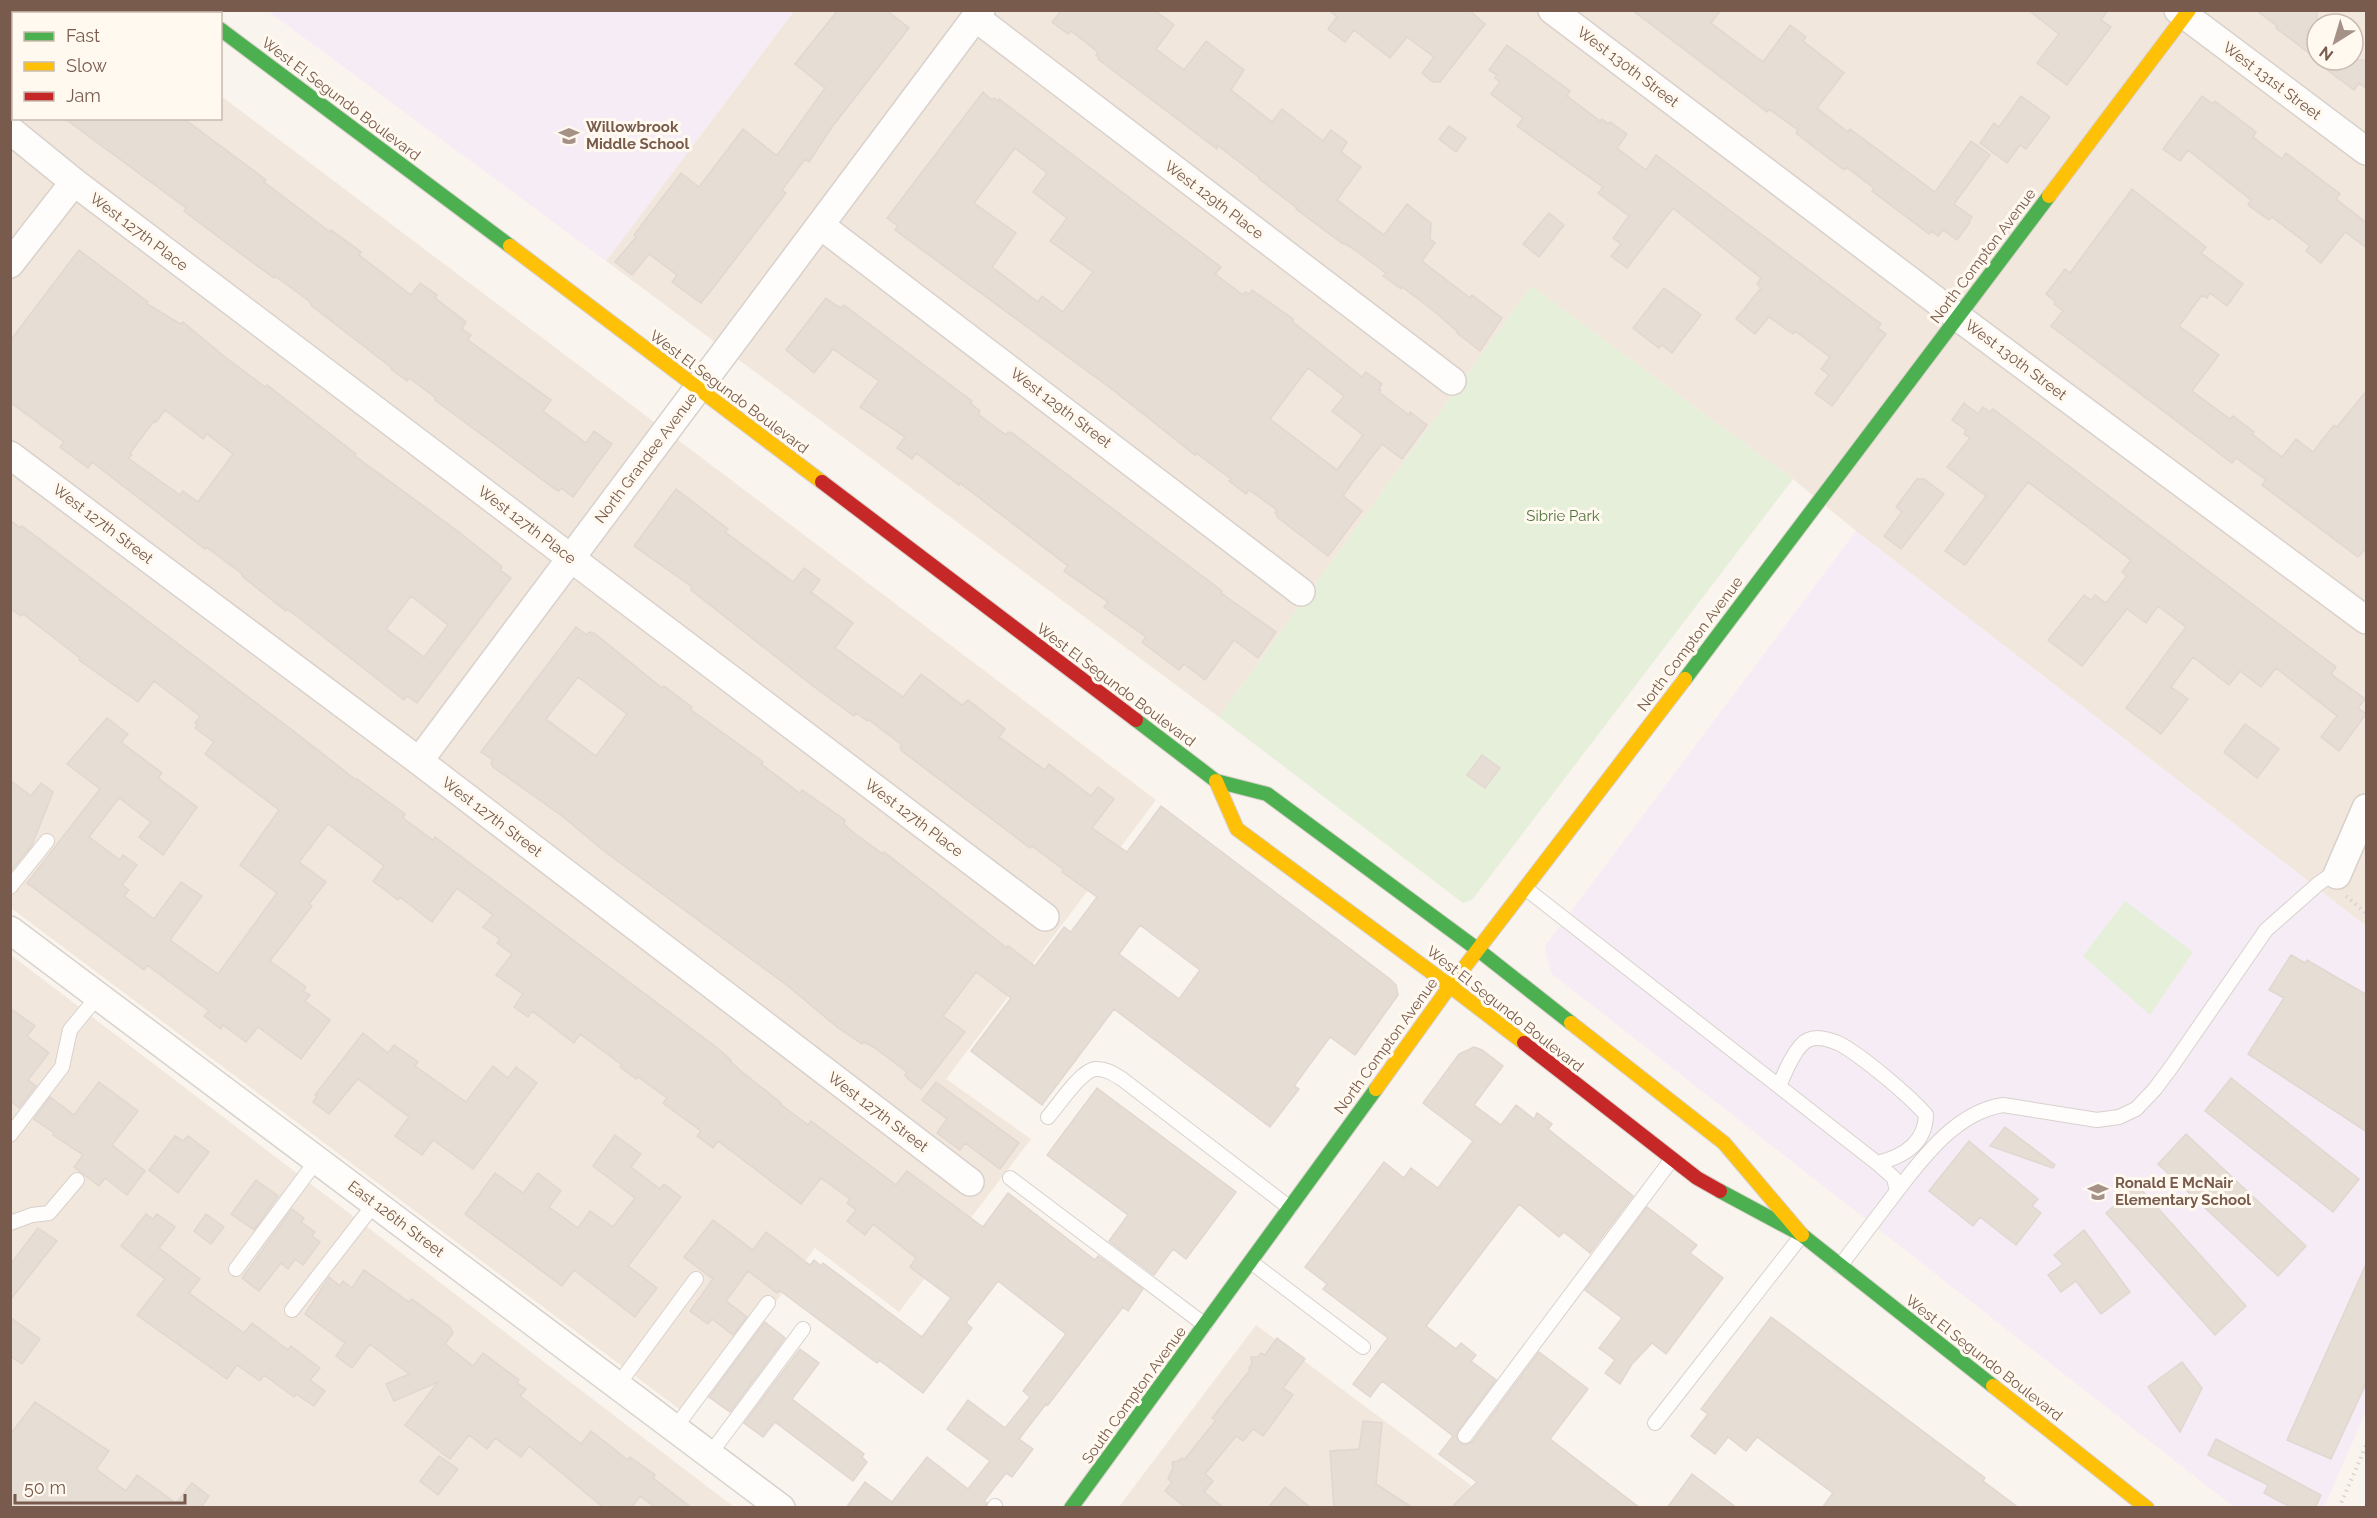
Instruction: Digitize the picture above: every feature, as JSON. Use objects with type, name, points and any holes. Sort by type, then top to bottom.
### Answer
[{"type":"main road","name":"North Compton Avenue","points":[[1223,1301],[1477,949],[1958,317],[2184,12]]},
{"type":"main road","name":"West El Segundo Boulevard","points":[[222,31],[1216,781],[1267,794],[1477,949],[1724,1143],[1802,1235],[2140,1506]]},
{"type":"main road","name":"West El Segundo Boulevard","points":[[1216,781],[1237,829],[1450,986],[1697,1178],[1802,1235]]},
{"type":"main road","name":"South Compton Avenue","points":[[1071,1508],[1223,1301]]},
{"type":"street","name":"West 130th Street","points":[[1552,10],[1958,317],[2367,620]]},
{"type":"street","name":"West 131st Street","points":[[2184,12],[2367,151]]},
{"type":"street","name":"North Grandee Avenue","points":[[419,761],[978,14]]},
{"type":"street","name":"West 129th Place","points":[[978,14],[1452,381]]},
{"type":"street","name":"West 127th Place","points":[[10,130],[74,182],[1045,917]]},
{"type":"street","points":[[10,264],[74,182]]},
{"type":"street","name":"West 129th Street","points":[[820,225],[1301,591]]},
{"type":"street","name":"West 127th Street","points":[[10,455],[419,761],[970,1182]]},
{"type":"street","points":[[2337,875],[2367,808]]},
{"type":"street","name":"East 126th Street","points":[[10,930],[781,1508]]},
{"type":"lane","points":[[10,888],[47,840]]},
{"type":"lane","points":[[1840,1266],[1919,1163],[1946,1136],[1973,1114],[2003,1105],[2097,1119],[2119,1117],[2136,1109],[2166,1074],[2266,930],[2318,884],[2328,877],[2337,875]]},
{"type":"lane","points":[[1525,888],[1877,1163],[1894,1178],[1898,1191]]},
{"type":"lane","points":[[10,1135],[62,1067],[70,1030],[98,996]]},
{"type":"lane","points":[[1779,1086],[1796,1053],[1808,1040],[1822,1038],[1840,1045],[1869,1066],[1917,1104],[1926,1115],[1926,1125],[1914,1146],[1895,1159],[1877,1163]]},
{"type":"lane","points":[[1048,1118],[1083,1075],[1094,1069],[1108,1071],[1122,1079],[1290,1208]]},
{"type":"lane","points":[[1465,1436],[1672,1159]]},
{"type":"lane","points":[[236,1269],[317,1160]]},
{"type":"lane","points":[[1010,1178],[1205,1325]]},
{"type":"lane","points":[[10,1223],[32,1215],[49,1213],[77,1180]]},
{"type":"lane","points":[[292,1310],[375,1203]]},
{"type":"lane","points":[[1655,1423],[1802,1235]]},
{"type":"lane","points":[[1251,1262],[1363,1347]]},
{"type":"lane","points":[[618,1385],[696,1279]]},
{"type":"lane","points":[[675,1428],[768,1303]]},
{"type":"lane","points":[[710,1454],[803,1329]]},
{"type":"path","points":[[2339,1508],[2367,1446]]},
{"type":"shaded area","points":[[107,10],[110,12],[12,12],[12,120],[222,120],[222,97],[1156,800],[946,1079],[1031,1139],[899,1312],[815,1248],[691,1418],[11,908],[10,11]]},
{"type":"shaded area","name":"Willowbrook Middle School","points":[[268,11],[794,11],[606,261]]},
{"type":"shaded area","points":[[794,11],[2366,11],[2366,926],[1856,531],[1793,479],[1531,286],[1219,717],[606,261]]},
{"type":"shaded area","name":"Ronald E McNair Elementary School","points":[[1856,531],[2366,926],[2366,1411],[2324,1507],[2234,1507],[1551,973],[1545,946]]},
{"type":"shaded area","points":[[11,955],[734,1507],[11,1507]]},
{"type":"shaded area","points":[[1256,1325],[1500,1507],[1118,1508]]},
{"type":"green space","name":"Sibrie Park","points":[[1531,286],[1793,479],[1472,900],[1463,903],[1219,717]]},
{"type":"green space","points":[[2125,901],[2193,952],[2150,1015],[2083,956]]},
{"type":"building","points":[[838,10],[886,10],[909,28],[832,127],[809,162],[805,159],[782,190],[786,193],[701,303],[672,282],[677,275],[649,254],[632,275],[615,262],[636,237],[634,235],[681,173],[699,187],[743,129],[776,155],[778,154],[825,88],[795,64]]},
{"type":"building","points":[[1062,10],[1154,10],[1174,25],[1156,49],[1184,70],[1206,41],[1244,70],[1231,90],[1272,122],[1282,109],[1323,141],[1331,130],[1347,142],[1341,152],[1361,167],[1337,200],[1384,235],[1407,204],[1431,223],[1430,239],[1435,243],[1422,261],[1470,298],[1472,295],[1502,318],[1480,351],[1434,311],[1383,276],[1386,273],[1343,244],[1217,145],[1217,149],[1098,59],[1096,55],[1098,52],[1071,31],[1068,34],[1052,22]]},
{"type":"building","points":[[1329,10],[1469,10],[1485,24],[1440,82],[1433,82],[1422,73],[1434,57],[1407,37],[1390,58],[1354,30],[1345,42],[1328,29],[1337,17]]},
{"type":"building","points":[[1632,10],[1721,10],[1711,23],[1763,62],[1790,25],[1806,37],[1803,41],[1844,73],[1817,108],[1848,132],[1850,129],[1935,192],[1971,141],[1990,155],[1954,204],[1972,217],[1970,222],[1957,240],[1943,230],[1938,236],[1931,231],[1929,234],[1872,191],[1874,188],[1846,167],[1844,170],[1796,133],[1798,130],[1769,109],[1767,112]]},
{"type":"building","points":[[2028,10],[2108,10],[2101,20],[2111,27],[2067,85],[2037,63],[2059,34]]},
{"type":"building","points":[[2256,10],[2317,10],[2317,12],[2305,12],[2305,50],[2276,28],[2277,26]]},
{"type":"building","points":[[1507,45],[1570,91],[1567,96],[1600,121],[1602,119],[1608,124],[1610,122],[1627,134],[1617,148],[1646,170],[1656,155],[1881,324],[1878,328],[1886,334],[1832,406],[1815,393],[1829,375],[1821,369],[1830,357],[1795,331],[1793,334],[1769,317],[1755,334],[1736,319],[1761,288],[1757,284],[1761,278],[1673,208],[1627,268],[1611,256],[1621,244],[1613,238],[1629,216],[1598,193],[1603,187],[1517,126],[1523,118],[1491,94],[1500,82],[1495,78],[1497,75],[1489,70]]},
{"type":"building","points":[[2365,60],[2367,60],[2367,89],[2359,83],[2354,90],[2330,72],[2365,72]]},
{"type":"building","points":[[983,92],[992,100],[994,98],[998,101],[999,99],[1221,267],[1215,274],[1243,295],[1245,292],[1249,294],[1252,290],[1279,309],[1362,377],[1366,372],[1382,384],[1379,392],[1409,415],[1410,412],[1427,425],[1402,459],[1382,444],[1352,483],[1343,496],[1362,511],[1328,556],[1277,517],[1275,513],[1277,510],[1249,490],[1246,494],[1229,481],[1231,479],[1196,453],[1195,455],[1113,390],[895,230],[898,226],[887,218]],"holes":[[[1015,148],[1047,173],[1033,192],[1067,218],[1050,241],[1093,272],[1063,312],[1042,296],[1038,302],[992,267],[1016,233],[974,203]],[[1308,368],[1344,396],[1332,411],[1363,435],[1337,470],[1270,419]]]},
{"type":"building","points":[[2021,96],[2050,117],[2026,149],[2020,145],[2007,163],[1980,143],[1994,123],[1999,127]]},
{"type":"building","points":[[2202,96],[2213,104],[2215,101],[2256,132],[2253,137],[2282,159],[2286,153],[2340,194],[2336,199],[2367,223],[2367,248],[2345,232],[2321,263],[2306,251],[2310,246],[2272,217],[2269,220],[2248,205],[2251,200],[2188,150],[2180,161],[2163,149]]},
{"type":"building","points":[[67,120],[186,120],[266,180],[264,182],[330,232],[331,230],[361,252],[359,255],[411,295],[420,283],[437,295],[435,298],[466,322],[462,329],[471,335],[468,340],[551,400],[543,411],[586,443],[594,431],[612,444],[573,497],[561,488],[559,491],[555,489],[409,378],[407,381],[391,369],[312,306],[309,301],[184,211],[186,208]]},
{"type":"building","points":[[1449,126],[1466,138],[1456,152],[1439,139]]},
{"type":"building","points":[[2132,189],[2206,247],[2201,253],[2243,284],[2227,306],[2210,293],[2207,298],[2202,295],[2179,326],[2219,355],[2192,391],[2230,419],[2233,416],[2282,457],[2296,439],[2313,452],[2334,425],[2337,427],[2367,390],[2367,547],[2358,557],[2262,485],[2266,480],[2236,458],[2232,463],[2051,326],[2063,311],[2046,294],[2065,269],[2070,273]]},
{"type":"building","points":[[1549,213],[1564,225],[1539,257],[1523,244]]},
{"type":"building","points":[[79,250],[148,302],[147,304],[181,324],[183,322],[265,387],[267,385],[356,454],[355,456],[459,532],[499,564],[502,567],[500,570],[511,578],[417,703],[407,696],[404,700],[298,617],[287,609],[286,611],[241,573],[206,547],[205,549],[92,462],[88,468],[60,447],[64,442],[10,402],[10,341]],"holes":[[[165,410],[203,439],[207,434],[233,454],[198,502],[183,491],[180,495],[128,458],[154,421],[156,422]],[[411,596],[448,625],[424,657],[386,629]]]},
{"type":"building","points":[[1664,288],[1701,315],[1672,353],[1662,345],[1659,348],[1633,328]]},
{"type":"building","points":[[826,298],[842,308],[844,305],[972,401],[970,403],[980,411],[978,414],[1006,435],[1008,432],[1012,433],[1222,591],[1221,593],[1276,632],[1258,658],[1234,640],[1205,680],[1184,664],[1179,670],[1142,642],[1146,637],[1104,607],[1108,602],[1064,571],[1068,566],[960,483],[959,485],[916,453],[912,459],[897,448],[905,437],[860,407],[879,381],[833,349],[814,373],[786,350]]},
{"type":"building","points":[[1964,403],[1978,414],[1983,407],[1990,412],[1993,409],[2336,667],[2331,674],[2365,699],[2358,708],[2366,714],[2339,751],[2321,737],[2337,716],[2276,668],[2261,687],[2240,671],[2229,685],[2193,657],[2171,687],[2188,699],[2161,734],[2126,708],[2186,627],[2158,606],[2146,623],[2127,609],[2082,666],[2048,640],[2084,595],[2091,600],[2095,595],[2106,603],[2127,576],[2122,572],[2131,560],[2028,482],[1965,565],[1945,551],[1986,496],[1947,467],[1970,438],[1964,434],[1966,430],[1952,420]]},
{"type":"building","points":[[1917,479],[1924,479],[1944,494],[1901,549],[1884,536],[1902,512],[1896,507]]},
{"type":"building","points":[[676,489],[728,529],[725,532],[793,582],[804,568],[820,580],[811,592],[853,623],[835,648],[903,697],[921,674],[962,705],[968,700],[1005,729],[999,737],[1045,770],[1049,764],[1091,796],[1098,787],[1114,799],[1092,828],[1127,852],[1161,806],[1390,979],[1396,985],[1398,995],[1355,1055],[1330,1037],[1294,1086],[1299,1089],[1270,1127],[1114,1009],[1042,1105],[971,1051],[1011,998],[976,972],[943,1016],[965,1032],[921,1089],[908,1079],[905,1075],[907,1072],[875,1048],[864,1042],[862,1044],[837,1027],[788,986],[493,767],[491,763],[493,760],[481,752],[576,627],[587,635],[589,632],[594,633],[662,688],[664,686],[692,707],[690,709],[763,762],[761,764],[800,793],[802,790],[845,820],[844,824],[854,833],[883,854],[884,852],[1007,948],[1008,946],[1035,966],[1064,927],[1071,932],[1097,897],[1062,872],[1064,870],[1032,846],[1030,848],[902,751],[900,747],[902,745],[869,720],[867,721],[856,713],[854,716],[813,686],[691,590],[692,587],[634,546]],"holes":[[[578,677],[627,714],[596,756],[546,719]],[[1140,925],[1200,970],[1179,999],[1119,954]]]},
{"type":"building","points":[[10,520],[20,528],[22,526],[356,780],[405,814],[403,818],[433,840],[435,837],[716,1047],[780,1104],[808,1125],[811,1121],[896,1185],[907,1171],[983,1227],[1008,1193],[1095,1260],[1098,1256],[1143,1289],[1128,1311],[1123,1307],[1019,1439],[1033,1449],[1012,1477],[1006,1473],[984,1501],[987,1503],[985,1508],[846,1508],[865,1482],[892,1502],[927,1457],[968,1489],[990,1461],[947,1429],[968,1400],[1005,1428],[1030,1397],[1023,1391],[1066,1334],[998,1281],[966,1323],[972,1328],[923,1393],[879,1360],[877,1363],[779,1290],[777,1293],[748,1271],[726,1301],[747,1317],[733,1335],[712,1319],[708,1324],[690,1311],[713,1279],[684,1257],[713,1220],[753,1250],[766,1232],[810,1265],[814,1260],[821,1266],[823,1263],[922,1337],[951,1298],[910,1267],[916,1258],[873,1224],[865,1235],[847,1221],[856,1210],[847,1203],[850,1199],[821,1178],[801,1204],[718,1141],[713,1148],[697,1136],[701,1131],[663,1103],[667,1098],[638,1077],[636,1079],[620,1067],[622,1065],[580,1034],[574,1043],[532,1011],[528,1017],[514,1007],[523,994],[496,975],[512,954],[497,943],[500,939],[483,927],[493,915],[457,888],[432,922],[400,897],[398,900],[373,881],[384,866],[328,824],[299,862],[326,882],[309,904],[312,906],[270,961],[306,987],[303,991],[310,995],[305,1001],[330,1020],[301,1059],[258,1027],[246,1042],[223,1025],[221,1029],[204,1016],[209,1011],[147,965],[144,970],[27,883],[100,789],[67,764],[107,718],[128,734],[121,742],[162,773],[158,778],[197,807],[163,855],[139,837],[151,822],[119,798],[89,837],[120,860],[123,855],[137,865],[122,885],[129,890],[124,896],[154,919],[181,882],[202,896],[170,940],[218,974],[277,893],[240,865],[279,810],[205,754],[214,742],[195,728],[198,725],[195,723],[200,716],[154,681],[138,702],[79,660],[80,658],[23,614],[21,616],[10,608]]},
{"type":"building","points":[[2245,724],[2279,749],[2257,778],[2224,752]]},
{"type":"building","points":[[1482,755],[1500,768],[1485,788],[1467,775]]},
{"type":"building","points":[[10,780],[31,796],[41,783],[53,792],[32,845],[10,872]]},
{"type":"building","points":[[2291,955],[2305,963],[2307,960],[2367,995],[2367,1132],[2248,1054],[2284,998],[2269,990]]},
{"type":"building","points":[[10,1008],[35,1026],[27,1036],[49,1053],[28,1080],[36,1086],[19,1108],[12,1102],[10,1104]]},
{"type":"building","points":[[363,1033],[388,1053],[394,1045],[418,1062],[415,1066],[466,1102],[493,1066],[508,1078],[516,1067],[537,1083],[473,1169],[433,1140],[422,1155],[395,1136],[409,1117],[358,1079],[329,1114],[313,1102],[317,1096],[315,1095]]},
{"type":"building","points":[[1474,1047],[1482,1050],[1503,1066],[1474,1105],[1501,1125],[1516,1105],[1534,1119],[1537,1113],[1552,1124],[1548,1129],[1633,1196],[1590,1253],[1564,1232],[1559,1237],[1519,1204],[1426,1326],[1456,1349],[1461,1343],[1476,1355],[1471,1361],[1496,1380],[1458,1431],[1457,1439],[1463,1445],[1472,1442],[1539,1352],[1588,1389],[1550,1439],[1640,1508],[1451,1508],[1477,1482],[1439,1454],[1453,1436],[1382,1381],[1370,1397],[1353,1384],[1388,1338],[1323,1289],[1327,1284],[1305,1267],[1384,1162],[1404,1178],[1411,1168],[1438,1188],[1473,1141],[1423,1103],[1459,1054]]},
{"type":"building","points":[[2231,1078],[2359,1179],[2333,1212],[2205,1111]]},
{"type":"building","points":[[99,1082],[138,1111],[112,1145],[145,1171],[127,1195],[105,1178],[99,1186],[74,1167],[83,1155],[34,1119],[50,1097],[74,1115]]},
{"type":"building","points":[[936,1082],[1019,1143],[1000,1169],[965,1143],[960,1150],[937,1133],[947,1119],[922,1100]]},
{"type":"building","points":[[1097,1088],[1236,1192],[1186,1259],[1173,1249],[1154,1275],[1109,1241],[1128,1215],[1047,1155]]},
{"type":"building","points":[[2005,1127],[2055,1165],[2053,1168],[1990,1146]]},
{"type":"building","points":[[2186,1134],[2306,1246],[2278,1276],[2158,1164]]},
{"type":"building","points":[[615,1135],[641,1154],[631,1167],[660,1189],[664,1184],[681,1197],[628,1266],[657,1288],[635,1317],[574,1270],[562,1286],[465,1214],[495,1173],[523,1193],[538,1173],[561,1191],[549,1207],[578,1228],[590,1211],[613,1227],[635,1198],[593,1166]]},
{"type":"building","points":[[175,1136],[183,1141],[188,1136],[209,1152],[178,1193],[149,1170]]},
{"type":"building","points":[[1969,1141],[2038,1199],[2032,1206],[2041,1213],[2016,1245],[1980,1217],[1973,1226],[1929,1191]]},
{"type":"building","points":[[256,1180],[278,1196],[254,1230],[231,1214]]},
{"type":"building","points":[[2137,1185],[2246,1306],[2215,1335],[2106,1213]]},
{"type":"building","points":[[1647,1207],[1697,1245],[1690,1253],[1723,1278],[1666,1354],[1652,1343],[1632,1364],[1620,1384],[1605,1373],[1615,1360],[1599,1348],[1622,1318],[1585,1290]]},
{"type":"building","points":[[292,1209],[304,1218],[301,1222],[315,1232],[312,1236],[320,1242],[303,1265],[295,1259],[288,1269],[281,1263],[259,1291],[242,1278]]},
{"type":"building","points":[[146,1214],[153,1219],[157,1214],[175,1227],[159,1248],[200,1279],[189,1293],[244,1333],[252,1323],[288,1350],[291,1346],[320,1368],[310,1380],[325,1391],[314,1406],[296,1394],[294,1397],[264,1375],[260,1381],[237,1365],[227,1379],[137,1315],[165,1279],[121,1246]]},
{"type":"building","points":[[206,1214],[224,1227],[211,1244],[194,1231]]},
{"type":"building","points":[[38,1228],[57,1241],[10,1300],[10,1265]]},
{"type":"building","points":[[2084,1230],[2130,1292],[2101,1314],[2076,1281],[2061,1292],[2048,1275],[2063,1264],[2054,1255]]},
{"type":"building","points":[[2367,1262],[2367,1381],[2331,1459],[2287,1440]]},
{"type":"building","points":[[364,1270],[409,1302],[412,1299],[450,1327],[453,1333],[445,1344],[473,1366],[483,1353],[519,1380],[517,1383],[526,1389],[520,1396],[581,1444],[591,1431],[628,1460],[630,1457],[655,1475],[653,1478],[692,1508],[656,1508],[640,1496],[631,1508],[604,1508],[529,1446],[521,1457],[495,1438],[487,1449],[469,1435],[450,1459],[405,1425],[438,1382],[394,1401],[386,1384],[409,1374],[370,1344],[352,1368],[336,1356],[345,1343],[305,1314],[329,1277],[340,1286],[343,1281],[352,1288]]},
{"type":"building","points":[[10,1317],[40,1339],[22,1364],[10,1356]]},
{"type":"building","points":[[1771,1317],[1985,1478],[1983,1481],[2019,1508],[1822,1508],[1833,1493],[1757,1437],[1746,1451],[1728,1437],[1715,1454],[1691,1436],[1708,1414],[1701,1409]]},
{"type":"building","points":[[765,1322],[785,1338],[730,1412],[709,1397]]},
{"type":"building","points":[[1277,1338],[1305,1359],[1283,1388],[1293,1395],[1263,1436],[1253,1429],[1243,1441],[1236,1436],[1205,1474],[1213,1481],[1204,1492],[1224,1508],[1186,1508],[1165,1491],[1172,1482],[1168,1479],[1173,1468],[1172,1462],[1182,1458],[1184,1460],[1216,1420],[1212,1418],[1250,1370],[1251,1357],[1258,1357],[1261,1353],[1265,1355]]},
{"type":"building","points":[[800,1349],[819,1363],[792,1399],[864,1454],[862,1457],[867,1462],[853,1481],[775,1422],[763,1437],[744,1423]]},
{"type":"building","points":[[2182,1362],[2202,1388],[2180,1432],[2148,1387]]},
{"type":"building","points":[[35,1402],[109,1451],[96,1469],[126,1491],[137,1475],[176,1503],[192,1483],[209,1496],[201,1508],[10,1508],[10,1435]]},
{"type":"building","points":[[1363,1421],[1382,1423],[1376,1484],[1413,1508],[1334,1508],[1330,1451],[1359,1449]]},
{"type":"building","points":[[2216,1439],[2321,1495],[2315,1508],[2292,1508],[2264,1493],[2268,1485],[2208,1455]]},
{"type":"building","points":[[439,1456],[458,1469],[438,1495],[420,1481]]},
{"type":"building","points":[[1692,1474],[1737,1508],[1667,1508]]},
{"type":"building","points":[[1285,1487],[1311,1508],[1268,1508]]},
{"type":"traffic: fast","points":[[222,30],[510,246]]},
{"type":"traffic: fast","points":[[1685,679],[2049,196]]},
{"type":"traffic: fast","points":[[1136,720],[1216,781],[1267,794],[1477,949],[1571,1023]]},
{"type":"traffic: fast","points":[[1071,1508],[1376,1089]]},
{"type":"traffic: fast","points":[[1720,1191],[1802,1235],[1993,1386]]},
{"type":"traffic: slow","points":[[2049,196],[2189,10]]},
{"type":"traffic: slow","points":[[510,246],[822,482]]},
{"type":"traffic: slow","points":[[1376,1089],[1450,986],[1685,679]]},
{"type":"traffic: slow","points":[[1216,781],[1237,829],[1524,1043]]},
{"type":"traffic: slow","points":[[1571,1023],[1724,1143],[1802,1235]]},
{"type":"traffic: slow","points":[[1993,1386],[2147,1508]]},
{"type":"traffic: jam","points":[[822,482],[1136,720]]},
{"type":"traffic: jam","points":[[1524,1043],[1697,1178],[1720,1191]]},
{"type":"place","name":"Willowbrook Middle School","points":[[569,136]]},
{"type":"place","name":"Ronald E McNair Elementary School","points":[[2098,1192]]}]
